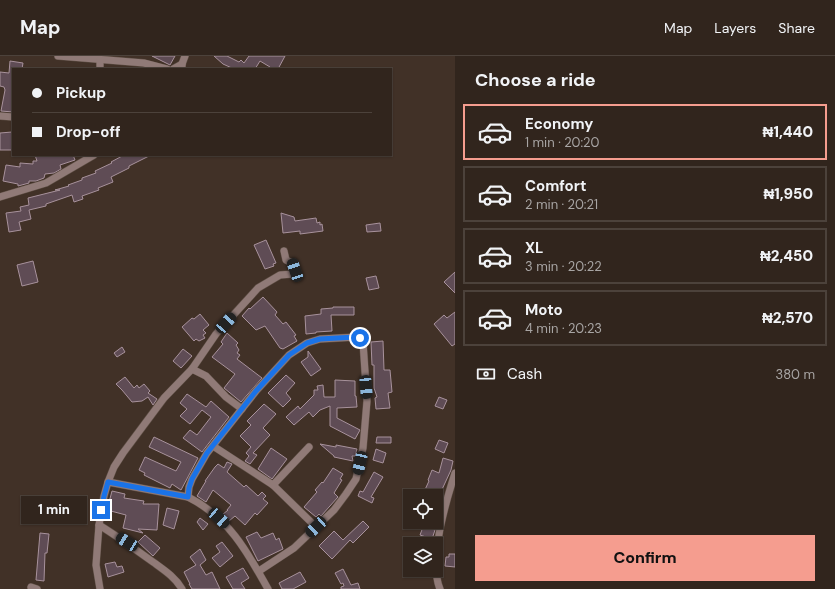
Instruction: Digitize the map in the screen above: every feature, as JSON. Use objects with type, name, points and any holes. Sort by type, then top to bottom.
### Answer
[{"type":"street","points":[[58,56],[144,63],[163,68]]},
{"type":"street","points":[[182,66],[185,56]]},
{"type":"street","points":[[100,60],[100,68]]},
{"type":"street","points":[[0,116],[12,117]]},
{"type":"street","points":[[0,197],[46,183],[92,156]]},
{"type":"street","points":[[100,589],[96,565],[99,525],[104,496],[114,467],[164,398],[192,369],[216,334],[258,288],[280,275],[293,274],[295,270],[292,263],[286,260],[284,251]]},
{"type":"street","points":[[188,497],[189,488],[195,473],[213,446],[256,391],[289,355],[307,343],[320,339],[356,337],[363,342],[367,401],[363,448],[356,479],[334,510],[294,548],[258,571]]},
{"type":"street","points":[[192,369],[206,376],[226,397],[242,409]]},
{"type":"street","points":[[213,446],[273,485],[316,527]]},
{"type":"street","points":[[273,485],[309,447]]},
{"type":"street","points":[[440,589],[437,576],[438,542],[441,520],[455,473]]},
{"type":"street","points":[[108,482],[188,497],[211,511],[227,525],[258,571],[268,589]]},
{"type":"street","points":[[99,525],[127,542],[172,576],[182,589]]},
{"type":"building","points":[[152,56],[175,56],[170,65]]},
{"type":"building","points":[[214,56],[227,56],[239,62],[241,60],[244,63],[249,56],[285,56],[279,68],[270,68],[260,61],[256,68],[232,68],[223,64]]},
{"type":"building","points":[[10,61],[23,63],[22,68],[12,68],[12,112],[1,111],[5,90],[4,87],[0,86],[0,72],[9,73]]},
{"type":"building","points":[[12,132],[12,150],[0,150],[0,133]]},
{"type":"building","points":[[35,156],[73,156],[75,160],[60,165],[61,169],[54,173],[45,174],[44,178],[36,181],[29,181],[29,183],[18,186],[18,184],[3,181],[6,165],[20,167],[20,163],[33,164],[33,161],[37,161]]},
{"type":"building","points":[[122,156],[149,156],[111,177],[113,182],[98,188],[99,190],[82,196],[83,199],[74,202],[72,195],[46,204],[46,206],[29,210],[31,219],[19,222],[21,230],[9,232],[6,213],[21,211],[20,207],[29,205],[28,198],[60,190],[55,190],[69,186],[68,185],[82,180],[82,178],[96,173],[95,171],[112,163],[111,162]]},
{"type":"building","points":[[281,213],[294,217],[295,221],[316,218],[317,223],[320,222],[320,225],[322,224],[323,231],[300,234],[300,231],[283,233]]},
{"type":"building","points":[[380,223],[381,231],[367,232],[366,225]]},
{"type":"building","points":[[266,240],[276,263],[273,264],[274,266],[265,269],[254,245]]},
{"type":"building","points":[[33,261],[38,282],[22,286],[17,265]]},
{"type":"building","points":[[455,272],[455,293],[444,282]]},
{"type":"building","points":[[376,276],[379,288],[369,290],[366,278]]},
{"type":"building","points":[[263,297],[277,312],[275,315],[283,324],[286,322],[296,335],[294,336],[297,341],[283,349],[280,348],[265,326],[256,330],[242,316],[249,308],[250,309]]},
{"type":"building","points":[[333,307],[354,307],[354,315],[331,315],[332,331],[306,334],[305,316],[321,314],[321,309]]},
{"type":"building","points":[[455,312],[455,344],[452,346],[434,324],[444,315],[447,318]]},
{"type":"building","points":[[200,314],[209,325],[203,330],[206,333],[203,335],[205,338],[199,341],[196,339],[194,341],[182,327],[192,318],[194,319]]},
{"type":"building","points":[[227,333],[238,343],[236,345],[239,350],[237,353],[240,355],[237,359],[262,378],[241,402],[224,388],[235,374],[212,357],[223,344],[221,342]]},
{"type":"building","points":[[383,341],[384,370],[390,370],[392,392],[388,393],[390,408],[376,409],[375,398],[377,397],[374,388],[374,365],[372,365],[371,342]]},
{"type":"building","points":[[122,347],[125,352],[117,357],[114,353]]},
{"type":"building","points":[[183,349],[192,356],[181,368],[173,361]]},
{"type":"building","points":[[308,351],[321,369],[311,376],[301,362],[308,357]]},
{"type":"building","points":[[286,375],[295,383],[286,393],[291,399],[283,407],[268,393]]},
{"type":"building","points":[[125,377],[134,388],[137,385],[139,388],[144,384],[150,391],[148,393],[157,399],[153,405],[148,397],[142,401],[132,402],[116,384]]},
{"type":"building","points":[[335,380],[355,381],[357,407],[337,408],[337,418],[360,430],[355,439],[330,426],[330,406],[320,410],[313,417],[309,412],[294,425],[286,417],[298,406],[300,409],[314,395],[314,390],[318,390],[317,386],[323,385],[324,397],[335,397]]},
{"type":"building","points":[[187,394],[206,407],[211,401],[229,417],[202,452],[183,438],[190,430],[197,435],[211,417],[202,410],[190,424],[180,416],[187,409],[180,403]]},
{"type":"building","points":[[439,397],[447,400],[443,409],[435,406]]},
{"type":"building","points":[[264,404],[276,414],[263,428],[270,435],[253,453],[257,455],[250,464],[245,461],[249,456],[246,453],[251,447],[240,436],[251,425],[247,421]]},
{"type":"building","points":[[154,437],[198,458],[181,490],[172,484],[170,488],[144,475],[145,473],[139,470],[145,457],[176,471],[181,462],[149,447]]},
{"type":"building","points":[[377,437],[391,437],[391,443],[376,443]]},
{"type":"building","points":[[439,440],[448,443],[444,453],[435,449]]},
{"type":"building","points":[[320,444],[357,449],[355,456],[352,456],[353,461],[334,457]]},
{"type":"building","points":[[271,448],[287,459],[272,479],[258,469]]},
{"type":"building","points":[[376,449],[386,453],[383,463],[373,460]]},
{"type":"building","points":[[443,458],[453,461],[451,470],[442,489],[425,489],[432,470],[439,473]]},
{"type":"building","points":[[227,462],[232,464],[227,472],[244,487],[246,485],[258,496],[262,492],[266,496],[263,499],[268,503],[257,515],[255,513],[245,525],[235,516],[229,521],[222,515],[231,505],[213,490],[206,502],[197,496],[215,467],[218,464],[224,468]]},
{"type":"building","points":[[333,468],[343,474],[340,479],[342,480],[334,493],[338,497],[321,516],[319,514],[316,517],[304,507],[317,492],[315,490],[322,482],[323,483]]},
{"type":"building","points":[[374,472],[383,477],[371,497],[374,498],[372,503],[358,496],[360,491],[363,492]]},
{"type":"building","points":[[112,491],[125,494],[124,498],[144,501],[143,504],[159,504],[157,530],[138,529],[143,533],[123,528],[126,515],[107,510]]},
{"type":"building","points":[[167,508],[179,511],[174,529],[163,525]]},
{"type":"building","points":[[200,518],[208,524],[203,530],[197,522]]},
{"type":"building","points":[[363,521],[369,527],[353,543],[350,540],[332,559],[319,546],[334,531],[343,540]]},
{"type":"building","points":[[422,529],[435,530],[433,537],[420,535]]},
{"type":"building","points":[[257,532],[261,538],[273,533],[276,540],[279,538],[283,549],[258,561],[246,537]]},
{"type":"building","points":[[40,533],[49,534],[47,553],[45,553],[44,581],[36,580]]},
{"type":"building","points":[[145,535],[160,548],[153,556],[138,542]]},
{"type":"building","points":[[222,542],[233,556],[220,567],[212,558],[220,552],[216,546]]},
{"type":"building","points":[[200,549],[206,560],[200,565],[206,575],[212,572],[220,589],[192,589],[189,584],[184,572],[196,565],[190,557]]},
{"type":"building","points":[[449,554],[455,554],[455,567],[445,566],[446,557],[449,557]]},
{"type":"building","points":[[115,562],[117,567],[122,566],[124,572],[108,577],[105,564]]},
{"type":"building","points":[[243,568],[249,578],[241,583],[245,589],[233,589],[226,577]]},
{"type":"building","points":[[343,569],[351,585],[358,583],[360,589],[341,589],[341,587],[344,586],[343,583],[341,584],[335,573]]},
{"type":"building","points":[[300,572],[306,582],[293,589],[282,589],[279,583]]},
{"type":"route","points":[[101,510],[108,482],[188,497],[192,479],[207,453],[256,391],[289,355],[297,348],[320,339],[360,338]]}]
